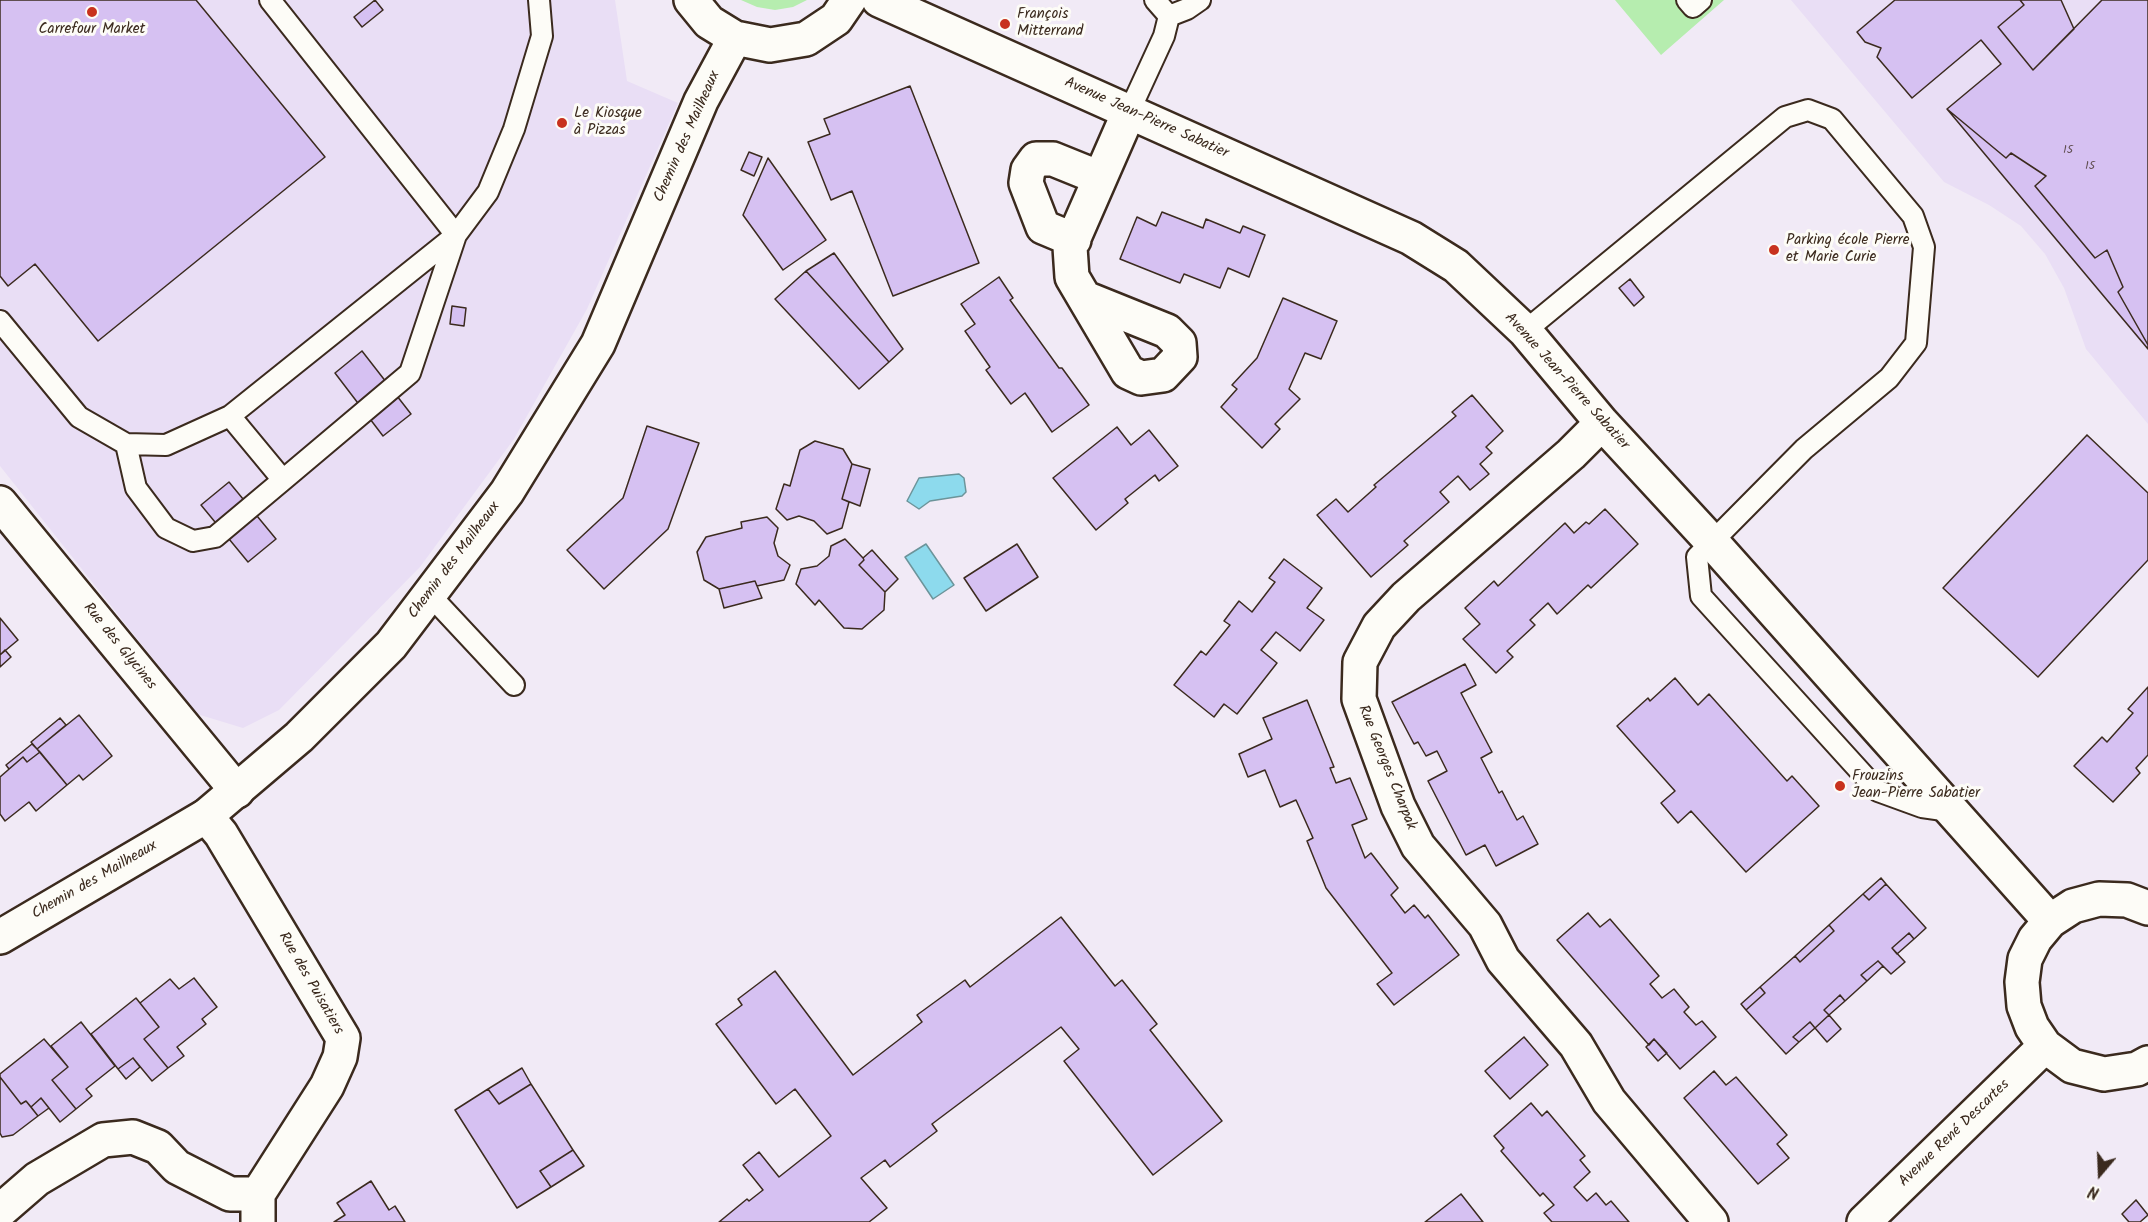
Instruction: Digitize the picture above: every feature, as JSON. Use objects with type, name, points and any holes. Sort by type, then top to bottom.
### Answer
[{"type":"street","points":[[691,0],[709,22],[735,38],[771,45],[806,39],[836,19],[849,0]]},
{"type":"street","name":"Avenue Jean-Pierre Sabatier","points":[[879,0],[1411,238],[1456,266],[1525,331],[1602,423],[1711,541],[2050,921]]},
{"type":"street","name":"Chemin des Mailheaux","points":[[0,937],[206,816],[299,737],[391,645],[507,492],[598,344],[701,101],[735,38]]},
{"type":"street","points":[[1085,298],[1072,277],[1070,247],[1129,112]]},
{"type":"street","points":[[1074,240],[1043,227],[1026,183],[1028,170],[1036,159],[1053,159],[1100,178]]},
{"type":"street","name":"Rue Georges Charpak","points":[[1602,423],[1571,454],[1406,597],[1379,626],[1360,662],[1359,699],[1398,806],[1418,846],[1485,926],[1503,960],[1575,1045],[1609,1101],[1711,1222]]},
{"type":"street","name":"Rue des Glycines","points":[[0,504],[237,791]]},
{"type":"street","name":"Rue des Puisatiers","points":[[206,816],[221,834],[344,1038],[340,1058],[327,1086],[258,1208]]},
{"type":"street","points":[[2148,908],[2127,900],[2099,898],[2073,906],[2050,921],[2035,939],[2025,959],[2022,982],[2024,1006],[2032,1027],[2045,1046],[2072,1065],[2104,1074],[2138,1069],[2148,1063]]},
{"type":"street","name":"Avenue René Descartes","points":[[1864,1222],[2045,1046]]},
{"type":"street","points":[[0,1211],[37,1179],[103,1140],[133,1137],[158,1147],[177,1167],[258,1208]]},
{"type":"lane","points":[[270,0],[456,235]]},
{"type":"lane","points":[[0,321],[79,417],[126,444],[166,445],[230,416],[456,235],[488,192],[514,129],[542,36],[539,0]]},
{"type":"lane","points":[[1155,0],[1169,16]]},
{"type":"lane","points":[[1169,16],[1187,9],[1200,0]]},
{"type":"lane","points":[[1687,0],[1693,7],[1701,0]]},
{"type":"lane","points":[[1129,112],[1164,36],[1169,16]]},
{"type":"lane","points":[[1525,331],[1785,117],[1808,110],[1832,119],[1913,216],[1924,247],[1916,343],[1889,378],[1804,449],[1697,557],[1701,596],[1878,791],[1922,807],[1950,811]]},
{"type":"lane","points":[[126,444],[136,488],[166,528],[193,541],[215,537],[411,373],[456,235]]},
{"type":"lane","points":[[230,416],[283,480]]},
{"type":"lane","points":[[429,594],[514,685]]},
{"type":"shaded area","points":[[0,0],[615,0],[627,81],[678,103],[587,309],[514,439],[420,567],[279,710],[243,728],[197,714],[0,466]]},
{"type":"shaded area","points":[[1791,0],[2148,0],[2148,424],[2086,349],[2064,288],[2045,254],[2021,226],[1989,205],[1944,182]]},
{"type":"green space","points":[[741,0],[807,0],[793,7],[775,10],[757,7]]},
{"type":"green space","points":[[1615,0],[1724,0],[1661,55]]},
{"type":"water","points":[[959,474],[964,478],[966,492],[962,496],[930,501],[919,509],[907,501],[919,478]]},
{"type":"water","points":[[926,544],[954,585],[933,599],[905,557]]},
{"type":"building","points":[[0,0],[196,0],[325,157],[98,341],[35,264],[8,286],[0,276]]},
{"type":"building","points":[[375,0],[383,10],[362,27],[354,17]]},
{"type":"building","points":[[1895,0],[2020,0],[2024,5],[1998,27],[2033,70],[2102,0],[2148,0],[2148,345],[2118,292],[2123,287],[2107,250],[2095,258],[2035,186],[2046,176],[2011,153],[2006,158],[1947,109],[2001,64],[1981,40],[1912,98],[1877,57],[1881,48],[1865,42],[1857,32]]},
{"type":"building","points":[[2020,0],[2061,0],[2074,29],[2033,70],[1998,27],[2024,5]]},
{"type":"building","points":[[910,86],[979,263],[893,296],[852,191],[831,200],[808,142],[830,134],[824,119]]},
{"type":"building","points":[[1947,109],[2006,158],[2011,153],[2046,176],[2035,186],[2095,258],[2107,250],[2123,287],[2118,292],[2148,345],[2148,349]]},
{"type":"building","points":[[749,152],[762,157],[754,176],[741,170]]},
{"type":"building","points":[[768,158],[826,240],[783,270],[743,215]]},
{"type":"building","points":[[1162,212],[1203,228],[1206,219],[1240,233],[1243,226],[1265,235],[1249,277],[1228,268],[1220,288],[1184,274],[1180,283],[1120,259],[1137,217],[1156,226]]},
{"type":"building","points":[[834,253],[903,349],[889,362],[806,271]]},
{"type":"building","points":[[806,271],[889,362],[859,389],[775,299]]},
{"type":"building","points":[[999,277],[1013,298],[1010,300],[1089,405],[1052,432],[1025,393],[1011,404],[986,370],[990,367],[965,331],[975,324],[961,304]]},
{"type":"building","points":[[1630,279],[1644,297],[1634,306],[1619,288]]},
{"type":"building","points":[[1283,298],[1337,321],[1321,359],[1305,353],[1289,389],[1300,399],[1275,424],[1280,429],[1262,448],[1221,407],[1237,389],[1232,385],[1257,358]]},
{"type":"building","points":[[452,306],[466,308],[464,326],[450,324]]},
{"type":"building","points":[[362,351],[411,414],[383,436],[335,373]]},
{"type":"building","points":[[1472,395],[1503,431],[1486,447],[1492,453],[1480,464],[1489,474],[1470,490],[1458,476],[1440,492],[1449,502],[1404,541],[1408,545],[1371,577],[1317,515],[1336,499],[1348,512],[1376,487],[1374,485],[1456,416],[1452,412]]},
{"type":"building","points":[[647,426],[699,443],[668,529],[604,589],[567,550],[623,498]]},
{"type":"building","points":[[1117,427],[1131,445],[1149,430],[1178,466],[1159,481],[1155,475],[1125,499],[1128,503],[1096,530],[1053,478]]},
{"type":"building","points":[[2087,435],[2148,493],[2148,560],[2038,677],[1943,588]]},
{"type":"building","points":[[815,441],[843,449],[852,464],[842,499],[849,502],[842,528],[827,534],[814,521],[799,516],[787,520],[776,509],[784,484],[790,486],[800,450]]},
{"type":"building","points":[[852,464],[870,469],[860,506],[842,499]]},
{"type":"building","points":[[229,482],[276,539],[248,562],[201,505]]},
{"type":"building","points":[[1605,509],[1638,544],[1591,588],[1588,585],[1557,614],[1548,603],[1530,620],[1535,625],[1507,651],[1513,657],[1496,673],[1463,639],[1480,624],[1465,608],[1494,581],[1498,586],[1565,523],[1574,533],[1586,522],[1589,524]]},
{"type":"building","points":[[767,517],[778,528],[774,543],[778,556],[790,565],[784,580],[757,586],[755,581],[719,589],[704,580],[697,552],[706,537],[742,528],[741,522]]},
{"type":"building","points":[[845,539],[863,558],[864,560],[859,565],[885,592],[884,610],[862,629],[844,628],[819,600],[815,605],[796,584],[801,569],[817,566],[829,556],[831,546]]},
{"type":"building","points":[[1017,544],[1038,577],[986,611],[964,578]]},
{"type":"building","points":[[872,550],[898,579],[885,592],[859,565]]},
{"type":"building","points":[[1284,559],[1322,588],[1307,608],[1324,620],[1300,651],[1276,632],[1261,650],[1277,663],[1237,714],[1224,704],[1214,717],[1174,685],[1201,651],[1206,655],[1230,625],[1224,621],[1239,601],[1252,612],[1275,582],[1269,578]]},
{"type":"building","points":[[755,581],[762,598],[724,608],[719,589]]},
{"type":"building","points":[[0,618],[18,640],[0,655]]},
{"type":"building","points":[[5,650],[11,657],[0,667],[0,655]]},
{"type":"building","points":[[1465,664],[1476,685],[1461,693],[1492,752],[1481,758],[1499,793],[1502,791],[1517,820],[1523,816],[1538,844],[1496,866],[1485,845],[1466,855],[1428,781],[1447,771],[1437,751],[1426,756],[1418,742],[1414,744],[1392,702]]},
{"type":"building","points":[[1675,678],[1698,705],[1709,694],[1787,781],[1792,776],[1819,806],[1746,872],[1691,811],[1678,823],[1661,803],[1675,791],[1617,726],[1648,698],[1650,701]]},
{"type":"building","points":[[2148,687],[2148,755],[2136,768],[2140,773],[2113,802],[2074,766],[2102,737],[2107,742],[2133,713],[2128,709]]},
{"type":"building","points":[[1307,700],[1334,767],[1330,768],[1336,783],[1350,778],[1367,819],[1352,825],[1365,858],[1371,853],[1398,888],[1391,895],[1405,913],[1414,905],[1425,918],[1428,915],[1459,955],[1394,1005],[1377,984],[1392,973],[1326,888],[1307,841],[1313,838],[1296,800],[1280,807],[1265,770],[1248,777],[1239,754],[1272,739],[1263,718]]},
{"type":"building","points":[[79,715],[112,756],[83,780],[79,775],[67,785],[37,749]]},
{"type":"building","points":[[60,718],[66,725],[37,749],[31,742]]},
{"type":"building","points":[[32,744],[40,752],[27,762],[23,757],[9,769],[6,765]]},
{"type":"building","points":[[40,752],[67,785],[36,811],[29,802],[5,821],[0,814],[0,777],[23,757],[27,762]]},
{"type":"building","points":[[1881,878],[1886,884],[1869,900],[1863,894]]},
{"type":"building","points":[[1886,884],[1926,928],[1914,939],[1909,933],[1892,948],[1905,962],[1891,974],[1878,961],[1861,975],[1867,981],[1845,1001],[1840,995],[1824,1010],[1829,1015],[1815,1028],[1810,1022],[1793,1037],[1799,1042],[1786,1054],[1746,1010],[1765,993],[1760,987],[1795,956],[1800,962],[1834,931],[1829,925],[1863,894],[1869,900]]},
{"type":"building","points":[[1588,913],[1600,927],[1610,919],[1659,976],[1650,984],[1662,998],[1674,989],[1689,1007],[1684,1012],[1696,1025],[1702,1021],[1716,1037],[1680,1069],[1654,1039],[1649,1045],[1557,940]]},
{"type":"building","points":[[1061,917],[1115,986],[1122,980],[1157,1024],[1150,1030],[1222,1121],[1153,1175],[1064,1061],[1079,1049],[1061,1027],[932,1124],[937,1131],[890,1167],[885,1160],[861,1178],[887,1208],[869,1222],[719,1222],[747,1199],[749,1201],[763,1190],[743,1165],[759,1152],[779,1177],[831,1136],[795,1089],[776,1104],[716,1024],[742,1005],[738,999],[775,971],[853,1075],[922,1022],[917,1015],[965,980],[970,987]]},
{"type":"building","points":[[1829,925],[1834,931],[1800,962],[1795,956]]},
{"type":"building","points":[[1909,933],[1914,939],[1897,954],[1892,948]]},
{"type":"building","points":[[1878,961],[1883,966],[1867,981],[1861,975]]},
{"type":"building","points":[[194,978],[217,1007],[202,1019],[206,1024],[177,1047],[184,1056],[168,1068],[144,1039],[159,1027],[140,1003],[170,979],[179,989]]},
{"type":"building","points":[[1760,987],[1765,993],[1746,1010],[1741,1004]]},
{"type":"building","points":[[1840,995],[1845,1001],[1829,1015],[1824,1010]]},
{"type":"building","points":[[136,998],[159,1027],[144,1039],[168,1068],[152,1081],[133,1058],[118,1069],[91,1034]]},
{"type":"building","points":[[1829,1015],[1841,1029],[1827,1042],[1815,1028]]},
{"type":"building","points":[[81,1022],[115,1066],[86,1089],[92,1096],[76,1109],[52,1080],[68,1067],[51,1046]]},
{"type":"building","points":[[1810,1022],[1815,1028],[1799,1042],[1793,1037]]},
{"type":"building","points":[[1524,1037],[1548,1065],[1510,1099],[1485,1071]]},
{"type":"building","points":[[44,1039],[68,1067],[52,1080],[76,1109],[60,1122],[41,1098],[31,1107],[26,1101],[21,1104],[0,1077],[0,1074]]},
{"type":"building","points":[[1654,1039],[1667,1053],[1658,1061],[1646,1047]]},
{"type":"building","points":[[133,1058],[140,1067],[126,1079],[118,1069]]},
{"type":"building","points":[[522,1068],[531,1084],[499,1104],[488,1089]]},
{"type":"building","points":[[1714,1071],[1726,1085],[1736,1077],[1787,1135],[1777,1144],[1789,1158],[1758,1184],[1684,1098]]},
{"type":"building","points":[[0,1077],[21,1104],[26,1101],[38,1116],[13,1135],[2,1137],[0,1133]]},
{"type":"building","points":[[531,1084],[573,1150],[540,1171],[551,1187],[517,1208],[455,1110],[488,1089],[499,1104]]},
{"type":"building","points":[[41,1098],[49,1108],[38,1116],[31,1107]]},
{"type":"building","points":[[1531,1103],[1542,1116],[1547,1111],[1585,1156],[1580,1160],[1590,1172],[1574,1187],[1587,1201],[1596,1193],[1606,1205],[1611,1201],[1629,1222],[1552,1222],[1544,1213],[1554,1205],[1543,1193],[1540,1196],[1501,1151],[1504,1148],[1494,1136]]},
{"type":"building","points":[[573,1150],[584,1166],[551,1187],[540,1171]]},
{"type":"building","points":[[371,1181],[389,1210],[395,1206],[405,1222],[334,1222],[345,1215],[337,1203]]},
{"type":"building","points":[[1461,1194],[1483,1222],[1425,1222]]},
{"type":"building","points":[[2136,1200],[2148,1215],[2140,1222],[2129,1222],[2122,1214]]},
{"type":"place","name":"Carrefour Market","points":[[92,12]]},
{"type":"place","name":"François Mitterrand","points":[[1005,24]]},
{"type":"place","name":"Le Kiosque à Pizzas","points":[[562,123]]},
{"type":"place","name":"Parking école Pierre et Marie Curie","points":[[1774,250]]},
{"type":"place","name":"Frouzins Jean-Pierre Sabatier","points":[[1840,786]]}]
